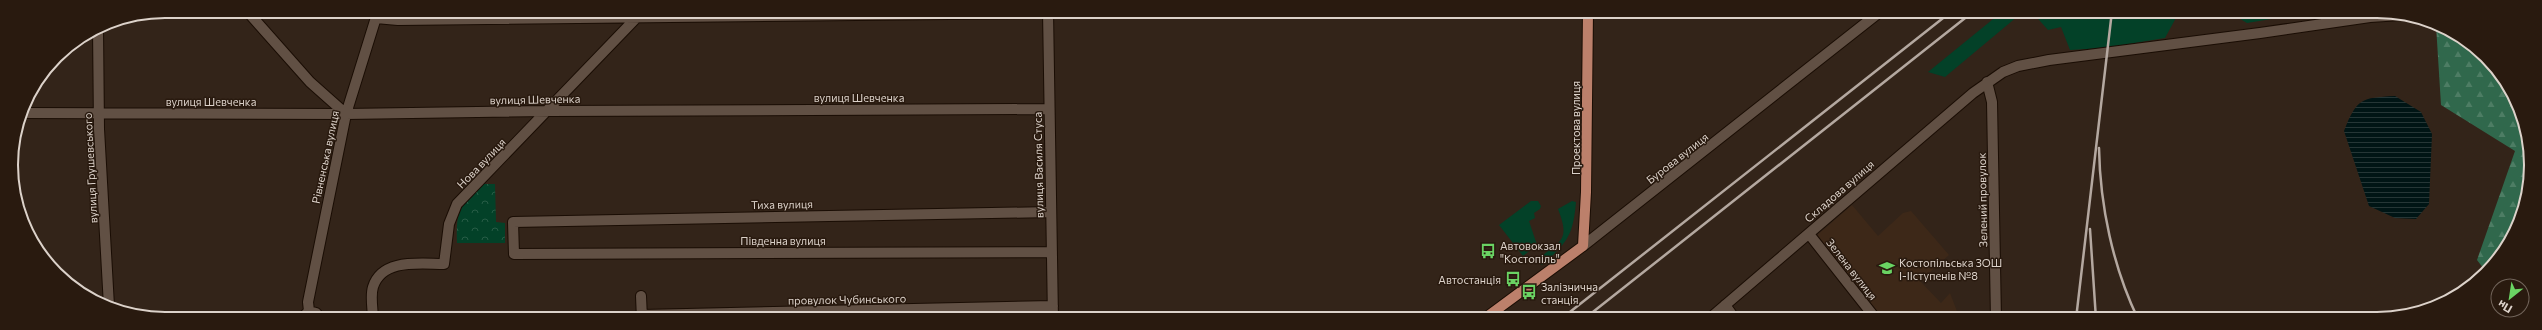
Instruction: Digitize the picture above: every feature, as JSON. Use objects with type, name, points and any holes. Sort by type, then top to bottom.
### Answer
[{"type":"main road","name":"Проектова вулиця","points":[[1583,246],[1586,192],[1588,18]]},
{"type":"main road","name":"Бурова вулиця","points":[[1493,312],[1583,246]]},
{"type":"street","points":[[253,18],[310,82],[346,114]]},
{"type":"street","name":"Рівненська вулиця","points":[[309,311],[308,302],[346,114],[376,18]]},
{"type":"street","points":[[391,18],[398,20],[479,18]]},
{"type":"street","name":"Нова вулиця","points":[[373,312],[372,288],[380,274],[395,265],[444,264],[449,224],[457,204],[637,18]]},
{"type":"street","name":"вулиця Василя Стуса","points":[[1048,18],[1053,312]]},
{"type":"street","name":"Бурова вулиця","points":[[1583,246],[1872,18]]},
{"type":"street","name":"Складова вулиця","points":[[1717,312],[1809,234],[1917,138],[1987,82],[2018,66],[2049,60],[2260,34],[2364,18]]},
{"type":"street","name":"вулиця Грушевського","points":[[98,34],[99,112],[109,301]]},
{"type":"street","name":"Зелений провулок","points":[[1987,82],[1992,102],[1996,312]]},
{"type":"street","name":"вулиця Шевченка","points":[[28,113],[346,114],[549,110],[1049,109]]},
{"type":"street","name":"Тиха вулиця","points":[[514,254],[513,222],[1051,212]]},
{"type":"street","name":"Зелена вулиця","points":[[1809,234],[1870,312]]},
{"type":"street","name":"Південна вулиця","points":[[514,254],[1052,252]]},
{"type":"street","points":[[641,296],[642,312]]},
{"type":"street","points":[[1725,305],[1730,312]]},
{"type":"street","name":"провулок Чубинського","points":[[829,312],[1053,306]]},
{"type":"shaded area","points":[[2395,96],[2421,112],[2432,134],[2429,204],[2416,219],[2395,218],[2369,206],[2344,131],[2353,112],[2362,102],[2367,99]]},
{"type":"shaded area","name":"Костопільська ЗОШ І-ІІступенів №8","points":[[1852,205],[1878,236],[1903,213],[1911,211],[1949,255],[1920,281],[1941,303],[1950,293],[1957,312],[1874,312],[1815,237]]},
{"type":"green space","points":[[1994,18],[2016,18],[1945,77],[1928,72]]},
{"type":"green space","points":[[2037,18],[2176,18],[2165,38],[2104,48],[2070,50],[2061,27],[2048,30]]},
{"type":"green space","points":[[2239,18],[2278,18],[2247,23]]},
{"type":"green space","points":[[2436,30],[2466,48],[2488,68],[2509,100],[2519,127],[2523,146],[2524,175],[2519,203],[2509,230],[2499,247],[2483,267],[2477,260],[2515,151],[2441,105]]},
{"type":"green space","points":[[483,184],[495,184],[496,222],[505,223],[505,243],[457,243],[458,216],[464,204]]},
{"type":"green space","points":[[1531,201],[1538,201],[1541,206],[1540,209],[1534,213],[1535,218],[1529,221],[1537,245],[1523,256],[1499,225]]},
{"type":"green space","points":[[1572,201],[1576,202],[1571,231],[1563,244],[1542,265],[1537,262],[1539,258],[1562,238],[1562,219],[1558,209]]},
{"type":"railway","points":[[1570,312],[1943,18]]},
{"type":"railway","points":[[1593,312],[1965,18]]},
{"type":"railway","points":[[2077,312],[2111,18]]},
{"type":"railway","points":[[2099,148],[2105,214],[2115,257],[2135,312]]},
{"type":"railway","points":[[2090,229],[2096,312]]},
{"type":"place","name":"Автовокзал \"Костопіль\"","points":[[1488,251]]},
{"type":"place","name":"Костопільська ЗОШ І-ІІступенів №8","points":[[1887,268]]},
{"type":"place","name":"Автостанція","points":[[1513,279]]},
{"type":"place","name":"Залізнична станція","points":[[1529,292]]}]
